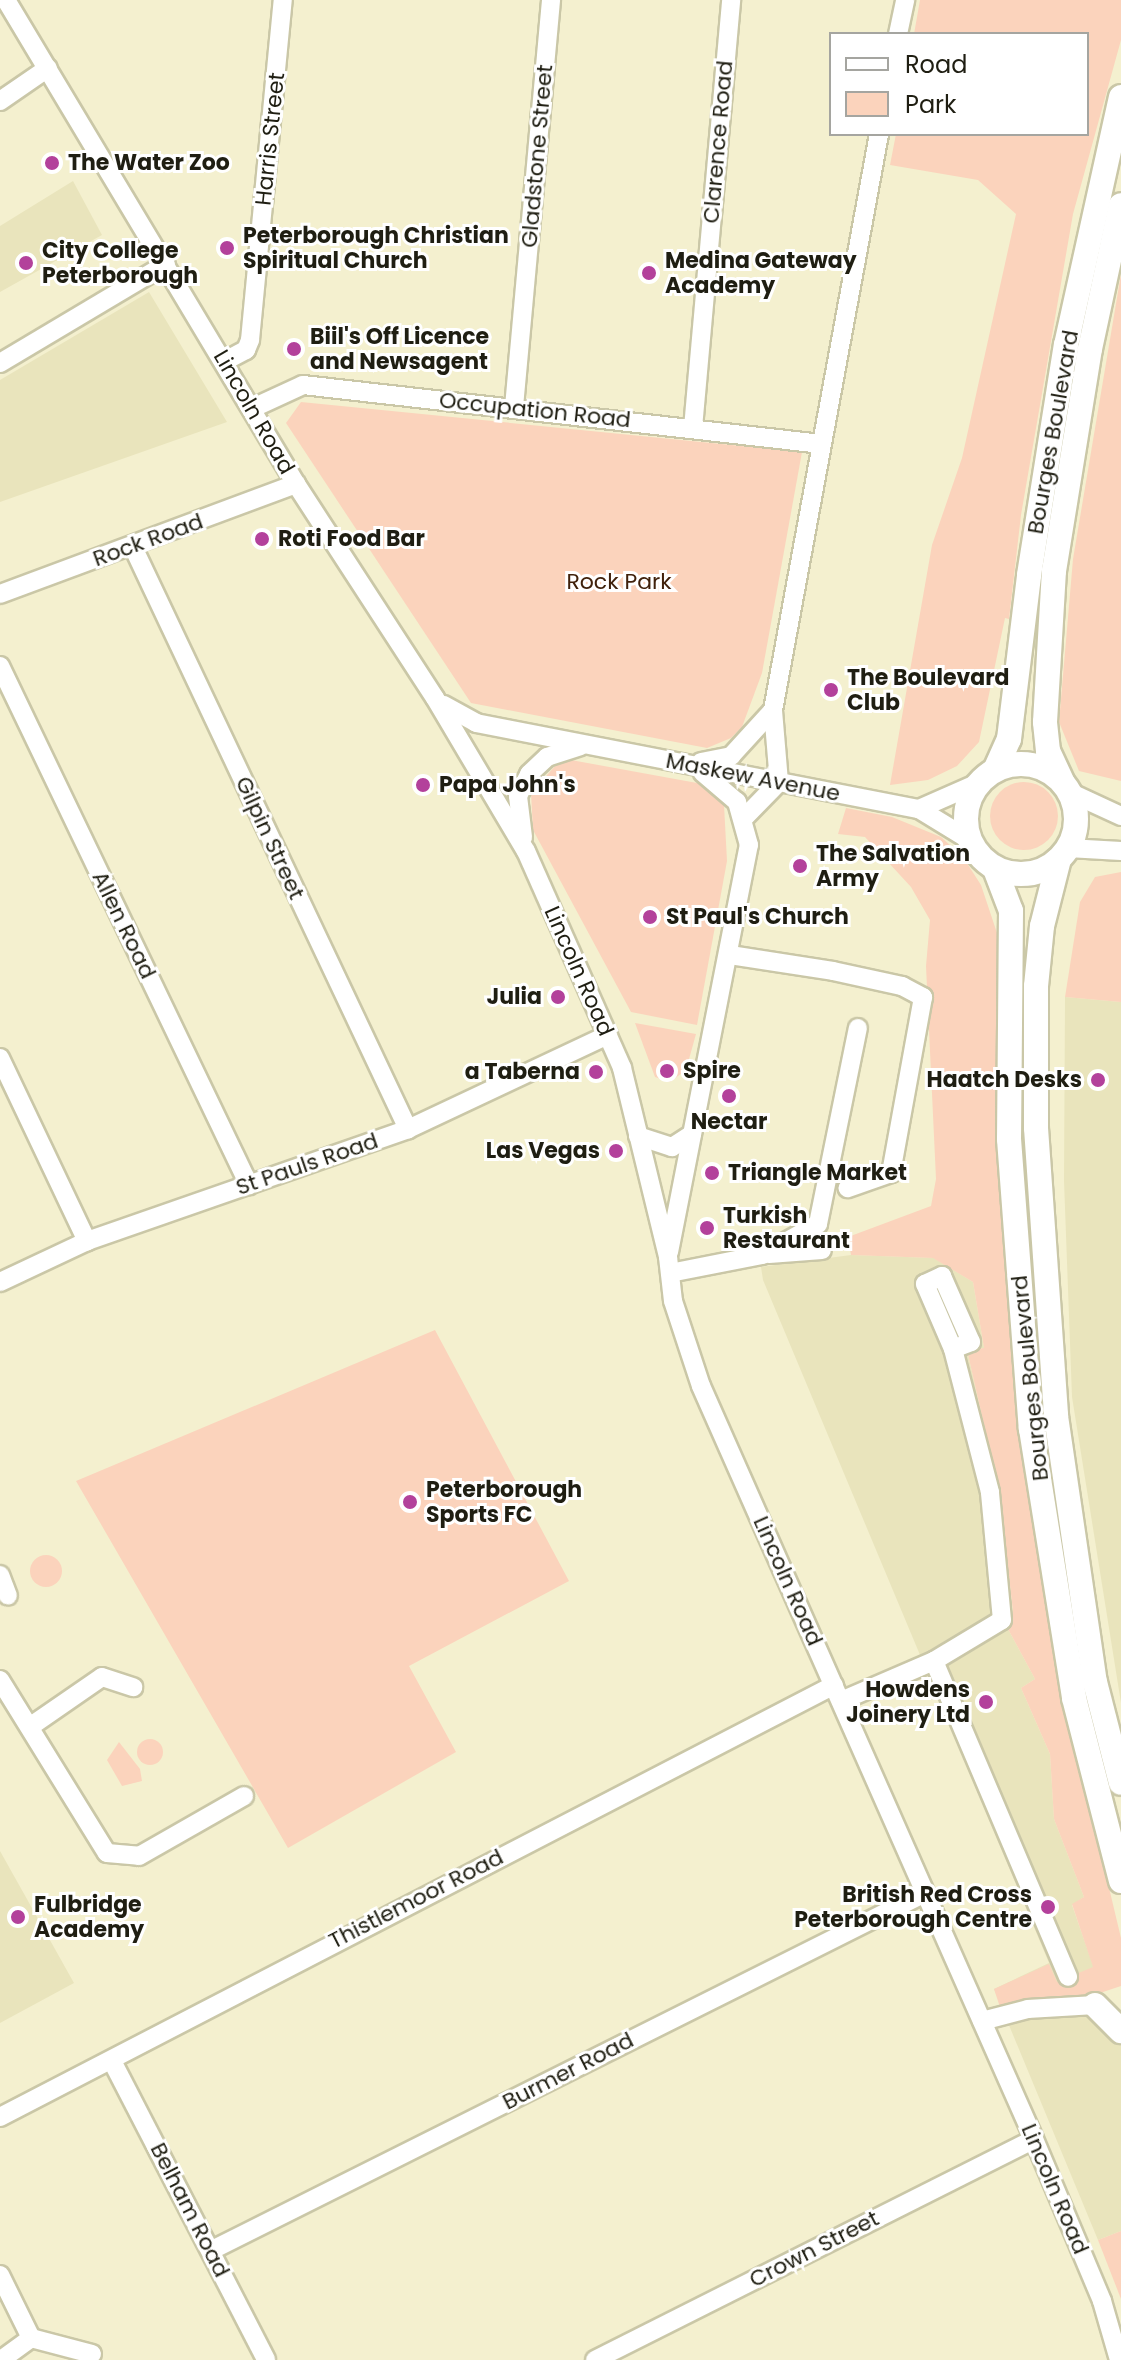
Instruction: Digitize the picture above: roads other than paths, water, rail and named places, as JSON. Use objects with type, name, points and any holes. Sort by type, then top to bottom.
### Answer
[{"type":"main road","name":"Bourges Boulevard","points":[[987,776],[1009,739],[1029,575],[1066,345],[1121,97]]},
{"type":"main road","name":"Bourges Boulevard","points":[[1066,786],[1048,751],[1045,722],[1054,571],[1090,349],[1121,205]]},
{"type":"main road","points":[[1031,764],[1066,786],[1077,819],[1064,854],[1024,874],[995,869],[968,839],[965,814],[987,776],[1031,764]]},
{"type":"main road","name":"Bourges Boulevard","points":[[1064,854],[1044,914],[1036,986],[1036,1128],[1056,1416],[1095,1682],[1121,1783]]},
{"type":"main road","name":"Bourges Boulevard","points":[[995,869],[1011,911],[1009,1139],[1031,1429],[1074,1698],[1121,1881]]},
{"type":"main road","points":[[1095,2005],[1121,2006]]},
{"type":"main road","points":[[1095,2005],[1121,2031]]},
{"type":"street","name":"Lincoln Road","points":[[6,0],[296,484],[435,698],[526,851],[608,1035],[638,1136],[669,1265],[673,1301],[701,1386],[1034,2139],[1102,2301],[1119,2360]]},
{"type":"street","name":"Harris Street","points":[[225,361],[246,350],[250,340],[283,0]]},
{"type":"street","name":"Gladstone Street","points":[[514,407],[551,0]]},
{"type":"street","name":"Clarence Road","points":[[693,428],[731,0]]},
{"type":"street","points":[[898,32],[905,0]]},
{"type":"street","points":[[0,101],[48,68]]},
{"type":"street","points":[[745,817],[779,782],[773,710],[879,136]]},
{"type":"street","points":[[0,363],[166,264]]},
{"type":"street","name":"Occupation Road","points":[[253,408],[303,385],[822,444]]},
{"type":"street","name":"Rock Road","points":[[0,594],[296,484]]},
{"type":"street","name":"Gilpin Street","points":[[133,547],[408,1129]]},
{"type":"street","name":"Allen Road","points":[[0,666],[249,1185]]},
{"type":"street","name":"Maskew Avenue","points":[[435,698],[476,723],[919,809],[968,839]]},
{"type":"street","points":[[682,763],[731,756],[773,710]]},
{"type":"street","name":"Maskew Avenue","points":[[526,851],[518,796],[529,774],[547,757],[587,745]]},
{"type":"street","points":[[682,763],[727,788],[745,817],[749,845],[669,1265],[822,1250]]},
{"type":"street","points":[[919,809],[987,776]]},
{"type":"street","points":[[1066,786],[1121,816]]},
{"type":"street","points":[[1064,854],[1121,851]]},
{"type":"street","points":[[730,955],[902,986],[923,997],[891,1173],[848,1188]]},
{"type":"street","points":[[762,1255],[818,1224],[858,1028]]},
{"type":"street","name":"St Pauls Road","points":[[0,1282],[87,1241],[408,1129],[608,1035]]},
{"type":"street","points":[[0,1058],[87,1241]]},
{"type":"street","points":[[638,1136],[672,1147],[692,1134]]},
{"type":"street","name":"Thistlemoor Road","points":[[0,2117],[838,1693],[934,1661],[1002,1620],[990,1492],[953,1349]]},
{"type":"street","points":[[0,1575],[8,1596]]},
{"type":"street","points":[[934,1661],[1068,1977]]},
{"type":"street","points":[[31,1726],[102,1677],[133,1687]]},
{"type":"street","points":[[0,1680],[107,1853],[139,1856],[244,1796]]},
{"type":"street","name":"Burmer Road","points":[[212,2250],[925,1893]]},
{"type":"street","points":[[982,2021],[1028,2009],[1095,2005]]},
{"type":"street","name":"Belham Road","points":[[112,2061],[266,2360]]},
{"type":"street","name":"Crown Street","points":[[595,2360],[1034,2139]]},
{"type":"street","points":[[0,2275],[31,2338],[92,2354]]},
{"type":"street","points":[[1,2360],[31,2338]]},
{"type":"place","name":"The Water Zoo","points":[[52,163]]},
{"type":"place","name":"Peterborough Christian Spiritual Church","points":[[227,248]]},
{"type":"place","name":"City College Peterborough","points":[[26,263]]},
{"type":"place","name":"Medina Gateway Academy","points":[[649,273]]},
{"type":"place","name":"Biil's Off Licence and Newsagent","points":[[294,349]]},
{"type":"place","name":"Roti Food Bar","points":[[262,539]]},
{"type":"place","name":"The Boulevard Club","points":[[831,690]]},
{"type":"place","name":"Papa John's","points":[[423,785]]},
{"type":"place","name":"The Salvation Army","points":[[800,866]]},
{"type":"place","name":"St Paul's Church","points":[[650,917]]},
{"type":"place","name":"Julia","points":[[558,997]]},
{"type":"place","name":"Spire","points":[[667,1071]]},
{"type":"place","name":"a Taberna","points":[[596,1072]]},
{"type":"place","name":"Haatch Desks","points":[[1098,1080]]},
{"type":"place","name":"Nectar","points":[[729,1096]]},
{"type":"place","name":"Las Vegas","points":[[616,1151]]},
{"type":"place","name":"Triangle Market","points":[[712,1173]]},
{"type":"place","name":"Turkish Restaurant","points":[[707,1228]]},
{"type":"place","name":"Peterborough Sports FC","points":[[410,1502]]},
{"type":"place","name":"Howdens Joinery Ltd","points":[[986,1702]]},
{"type":"place","name":"British Red Cross Peterborough Centre","points":[[1048,1907]]},
{"type":"place","name":"Fulbridge Academy","points":[[18,1917]]},
{"type":"park label","name":"Rock Park","points":[[619,582]]}]
